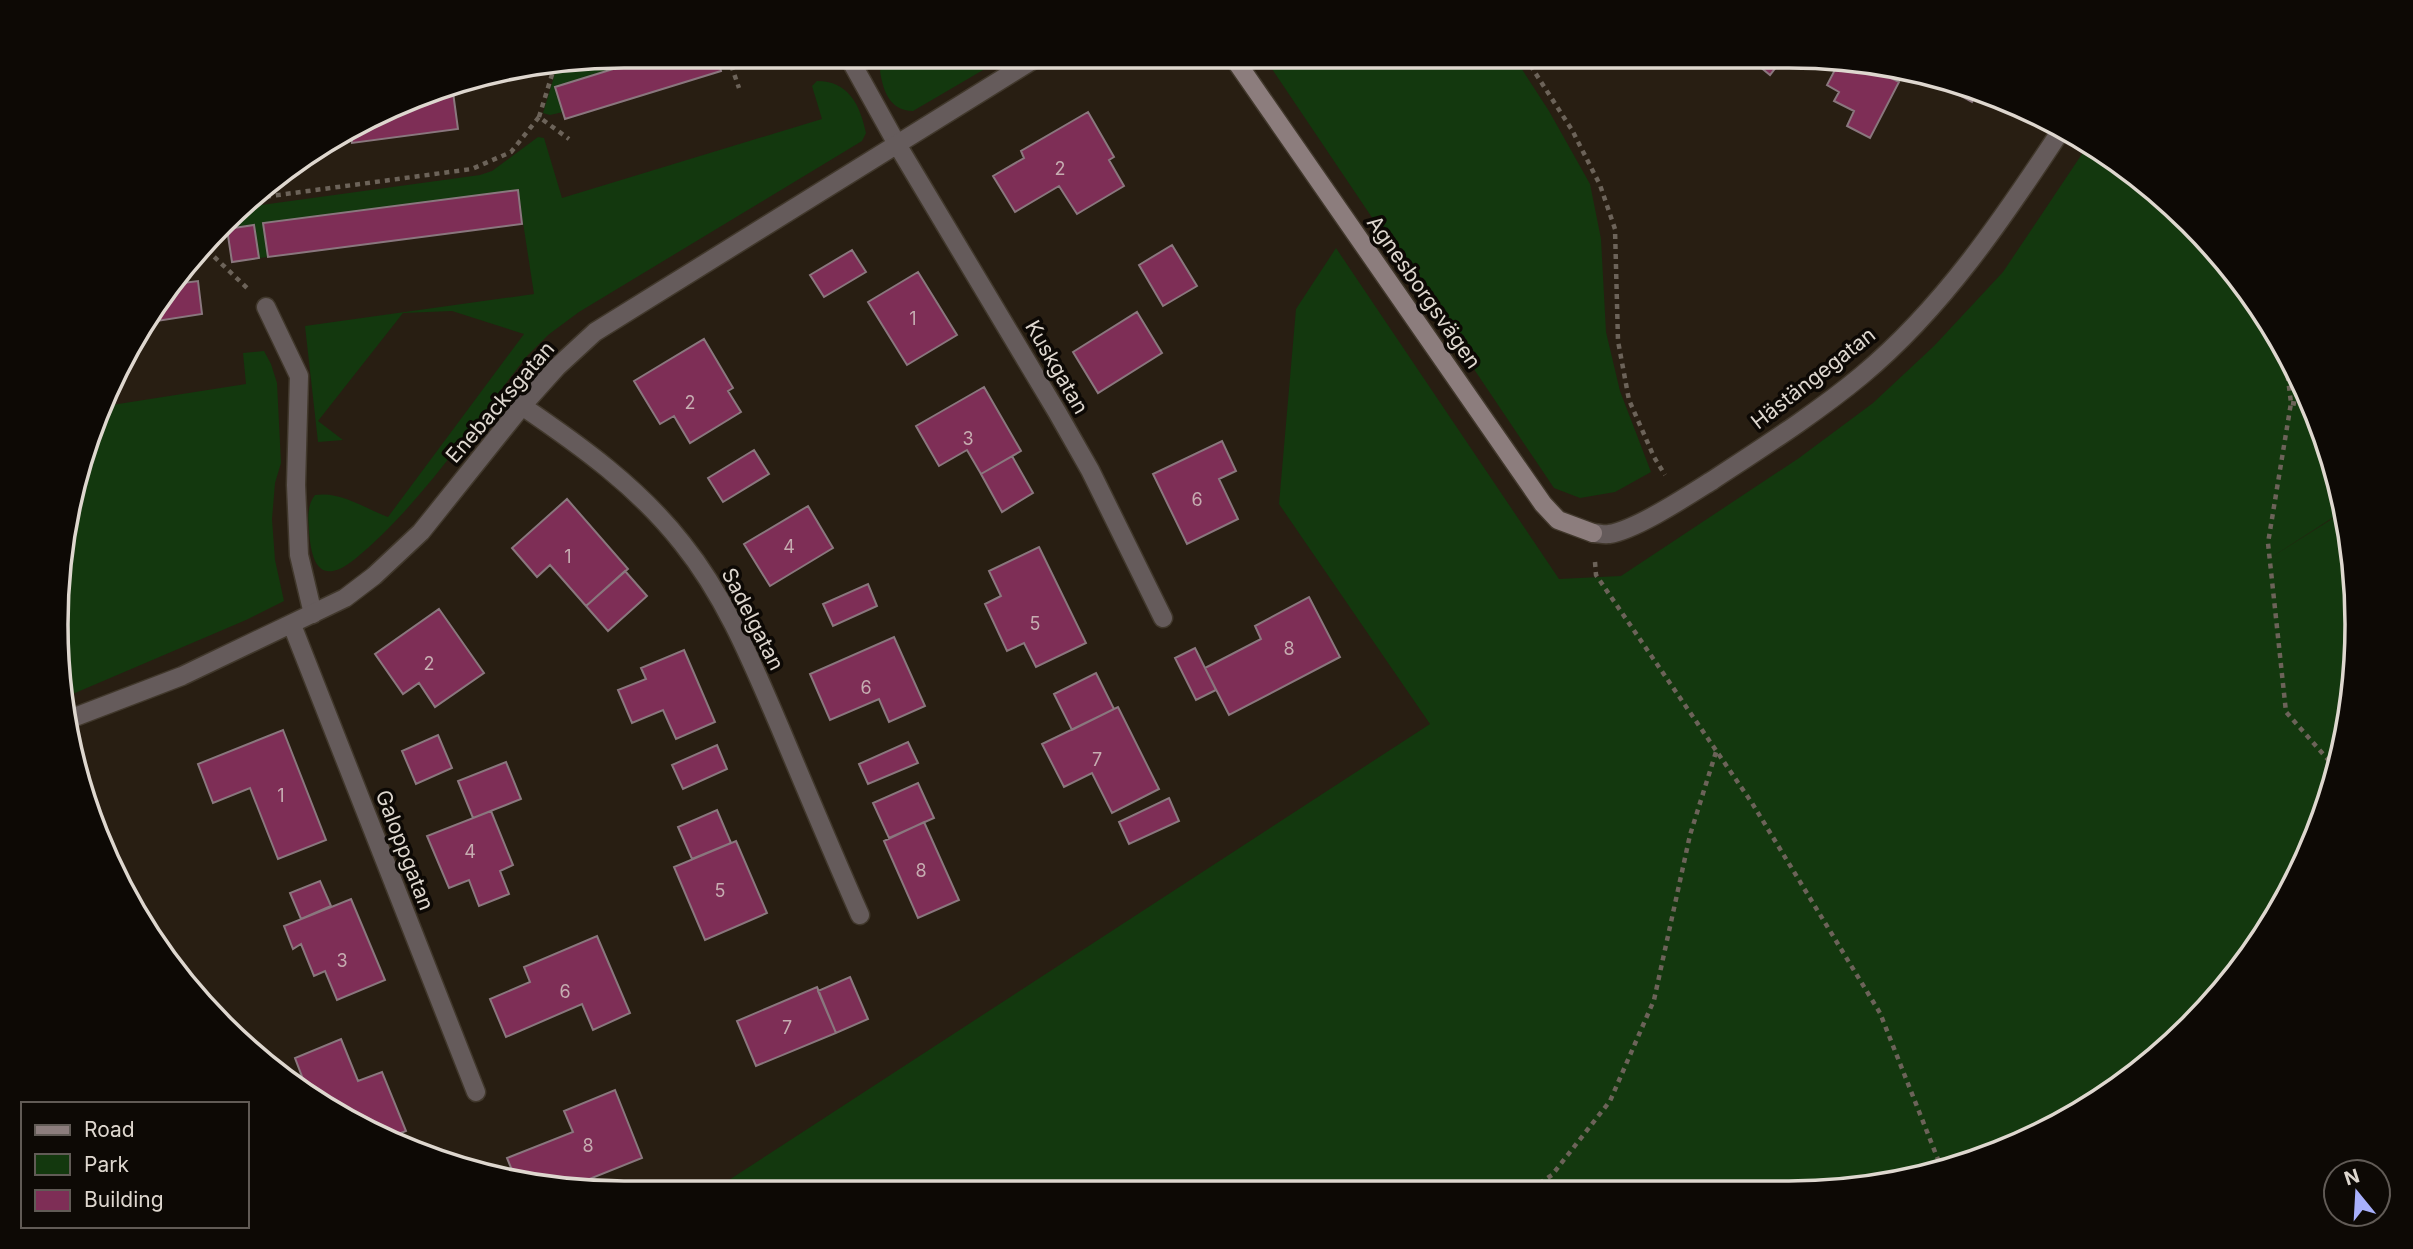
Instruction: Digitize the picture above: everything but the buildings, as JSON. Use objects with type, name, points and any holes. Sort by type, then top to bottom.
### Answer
[{"type":"street","name":"Kuskgatan","points":[[855,68],[1090,470],[1163,618]]},
{"type":"street","name":"Enebacksgatan","points":[[76,716],[182,676],[345,598],[374,576],[421,532],[522,406],[557,367],[595,332],[1020,68]]},
{"type":"street","name":"Agnesborgsvägen","points":[[1241,68],[1543,504],[1558,520],[1593,533]]},
{"type":"street","name":"Hästängegatan","points":[[1593,533],[1609,534],[1629,527],[1681,500],[1785,433],[1862,375],[1916,324],[1975,256],[2056,137]]},
{"type":"street","points":[[266,307],[299,376],[296,485],[299,555],[313,614]]},
{"type":"street","name":"Sadelgatan","points":[[522,406],[589,452],[630,488],[664,522],[699,565],[729,615],[758,677],[860,915]]},
{"type":"street","name":"Galoppgatan","points":[[292,625],[476,1092]]},
{"type":"path","points":[[732,68],[739,88]]},
{"type":"path","points":[[1532,68],[1572,130],[1600,185],[1615,229],[1618,341],[1629,400],[1654,457],[1681,500]]},
{"type":"path","points":[[270,196],[472,169],[511,152],[539,117],[552,73]]},
{"type":"path","points":[[539,117],[569,139]]},
{"type":"path","points":[[210,253],[266,307]]},
{"type":"path","points":[[2288,381],[2291,403],[2268,543],[2286,712],[2328,760]]},
{"type":"path","points":[[2291,403],[2299,404]]},
{"type":"path","points":[[1593,533],[1596,575],[1752,803],[1880,1013],[1938,1160]]},
{"type":"path","points":[[1543,1181],[1552,1175],[1610,1101],[1654,1000],[1690,835],[1716,751]]},
{"type":"green space","points":[[615,68],[556,86],[563,112],[550,115],[543,113],[555,73]]},
{"type":"green space","points":[[882,68],[986,68],[913,111],[893,104],[883,86]]},
{"type":"green space","points":[[1271,68],[1521,68],[1590,184],[1601,239],[1606,332],[1620,391],[1651,472],[1615,492],[1580,498],[1554,488]]},
{"type":"green space","points":[[817,81],[828,82],[837,85],[851,96],[866,133],[862,141],[579,312],[548,335],[527,356],[467,436],[402,515],[343,567],[326,571],[320,567],[312,552],[308,516],[315,495],[334,495],[388,517],[524,334],[452,311],[403,313],[318,421],[343,440],[318,442],[305,326],[534,294],[518,190],[264,223],[268,257],[259,258],[254,225],[234,228],[259,205],[480,175],[492,171],[538,137],[544,138],[562,198],[822,119],[812,86]]},
{"type":"green space","points":[[2083,153],[2155,206],[2207,258],[2251,315],[2287,378],[2315,446],[2334,517],[2267,560],[2334,518],[2340,552],[2345,624],[2340,697],[2326,768],[2315,803],[2287,871],[2251,934],[2207,991],[2155,1043],[2098,1087],[2035,1123],[1967,1151],[1897,1170],[1825,1180],[727,1181],[1430,724],[1279,504],[1296,309],[1336,248],[1559,579],[1621,576],[1799,458],[1873,403],[1934,346],[2003,272]]},
{"type":"green space","points":[[264,351],[277,383],[281,463],[275,483],[272,519],[275,560],[284,601],[73,694],[68,624],[73,552],[87,481],[114,405],[246,384],[243,353]]}]
